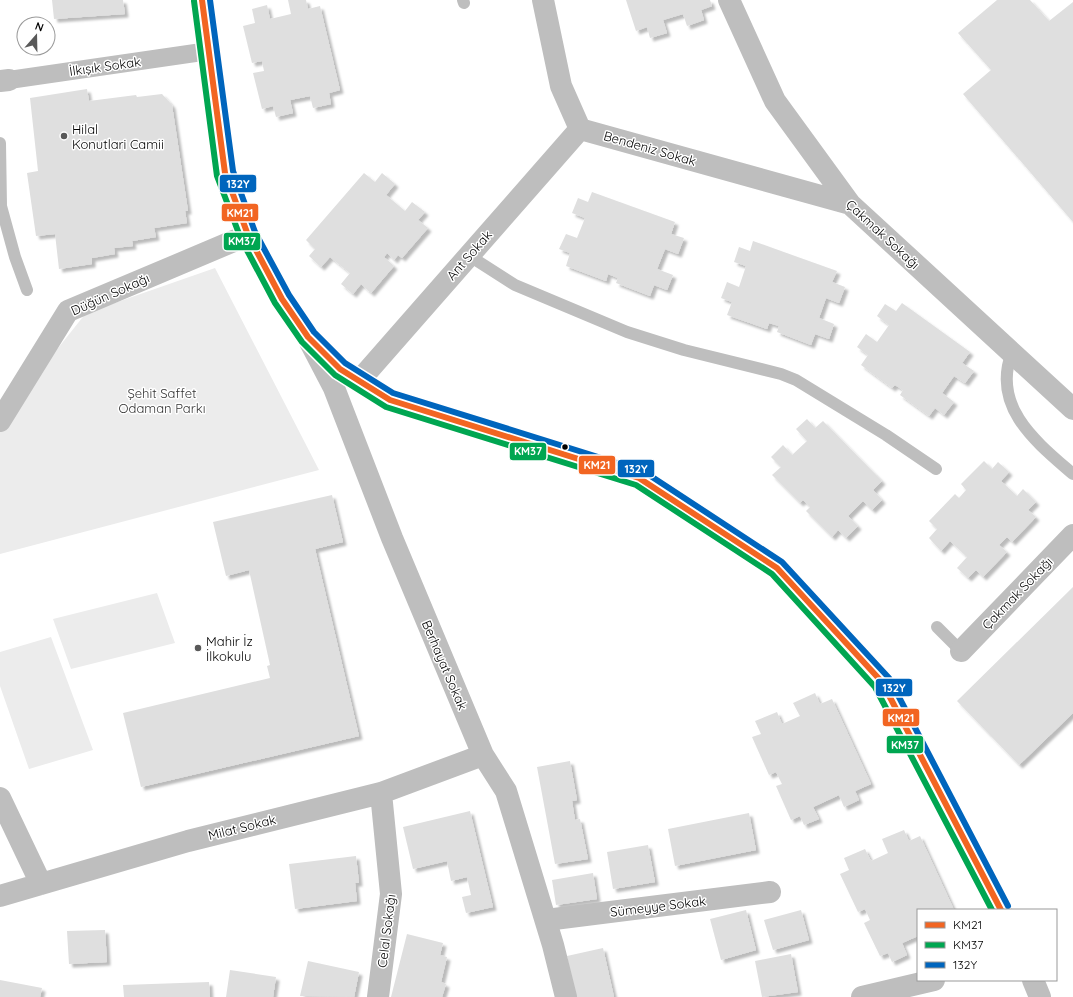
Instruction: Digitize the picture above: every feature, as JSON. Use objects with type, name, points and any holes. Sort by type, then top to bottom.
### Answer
[{"type":"street","points":[[202,0],[225,172],[248,235],[282,299],[308,337],[340,370],[390,400],[639,478],[777,568],[882,682],[1000,909]]},
{"type":"street","points":[[543,0],[561,86],[580,129]]},
{"type":"street","name":"Çakmak Sokağı","points":[[729,0],[775,101],[850,204],[1012,352],[1073,410]]},
{"type":"street","name":"İlkışık Sokak","points":[[4,80],[209,52]]},
{"type":"street","name":"Bendeniz Sokak","points":[[580,129],[850,204]]},
{"type":"street","name":"Ant Sokak","points":[[359,381],[580,129]]},
{"type":"street","name":"Düğün Sokağı","points":[[0,421],[68,311],[248,235]]},
{"type":"street","name":"Berhayat Sokak","points":[[308,337],[334,388],[392,538],[483,755],[506,791],[546,920],[566,997]]},
{"type":"street","name":"Çakmak Sokağı","points":[[961,651],[1073,535]]},
{"type":"street","name":"Milat Sokak","points":[[0,896],[188,841],[382,793],[483,755]]},
{"type":"street","name":"Celal Sokağı","points":[[378,997],[391,894],[382,793]]},
{"type":"street","points":[[0,798],[41,884]]},
{"type":"street","name":"Sümeyye Sokak","points":[[546,920],[770,892]]},
{"type":"street","points":[[862,997],[930,981]]},
{"type":"street","points":[[1033,981],[1040,997]]},
{"type":"lane","points":[[0,143],[1,206],[15,258],[27,290]]},
{"type":"lane","points":[[468,256],[515,285],[627,332],[684,350],[781,374],[796,380],[886,435],[936,469]]},
{"type":"lane","points":[[1012,352],[1006,367],[1005,376],[1009,397],[1014,412],[1022,426],[1073,474]]},
{"type":"lane","points":[[937,627],[961,651]]},
{"type":"green space","name":"Şehit Saffet Odaman Parkı","points":[[215,268],[319,470],[0,554],[0,421],[86,313]]},
{"type":"green space","points":[[157,593],[175,643],[71,669],[53,619]]},
{"type":"green space","points":[[51,637],[93,750],[29,769],[0,686],[0,652]]},
{"type":"building","points":[[52,0],[123,0],[125,14],[56,19],[56,16],[54,16]]},
{"type":"building","points":[[288,0],[306,0],[308,9],[320,6],[340,90],[329,93],[331,104],[313,108],[310,96],[290,100],[293,113],[276,117],[273,106],[262,109],[253,73],[264,71],[262,61],[252,63],[243,26],[255,23],[252,9],[267,5],[270,19],[291,14]]},
{"type":"building","points":[[626,0],[710,0],[712,6],[701,10],[704,20],[687,26],[683,14],[663,20],[667,33],[650,38],[647,27],[636,31]]},
{"type":"building","points":[[997,0],[1030,0],[1049,21],[1073,2],[1073,222],[963,94],[991,70],[958,33]]},
{"type":"building","points":[[87,89],[89,101],[136,95],[137,97],[162,94],[172,105],[188,211],[185,211],[187,223],[154,228],[156,237],[132,241],[133,246],[114,248],[115,254],[92,258],[92,264],[59,269],[55,234],[36,236],[27,173],[38,171],[30,98]]},
{"type":"building","points":[[364,173],[375,182],[382,173],[395,184],[386,195],[405,211],[412,202],[425,212],[418,220],[428,228],[402,258],[398,255],[394,260],[387,253],[384,257],[394,266],[371,293],[361,284],[353,294],[341,284],[350,273],[330,257],[321,267],[309,256],[315,249],[306,240]]},
{"type":"building","points":[[592,192],[675,222],[671,234],[684,238],[678,254],[665,249],[657,269],[673,275],[667,290],[654,285],[650,296],[616,283],[618,278],[608,274],[606,281],[566,266],[570,253],[559,249],[566,234],[577,238],[585,218],[572,213],[578,198],[588,202]]},
{"type":"building","points":[[753,241],[837,271],[832,282],[845,287],[839,303],[826,298],[819,318],[834,324],[829,339],[815,334],[811,345],[777,332],[779,326],[769,323],[767,329],[727,315],[732,302],[721,298],[727,282],[739,287],[746,266],[734,262],[739,247],[750,251]]},
{"type":"building","points":[[902,303],[970,352],[962,363],[974,371],[965,383],[954,376],[942,393],[954,402],[944,415],[935,408],[929,416],[900,395],[903,390],[895,385],[892,388],[861,365],[868,355],[857,347],[866,334],[877,342],[889,325],[877,316],[885,304],[896,311]]},
{"type":"building","points":[[807,419],[815,428],[823,421],[882,481],[873,490],[882,500],[872,510],[863,501],[848,516],[858,526],[846,538],[838,530],[832,537],[806,511],[810,507],[803,500],[800,503],[772,475],[781,467],[771,457],[783,445],[792,455],[807,441],[796,429]]},
{"type":"building","points":[[984,461],[992,469],[998,462],[1009,472],[1001,481],[1017,496],[1023,489],[1036,502],[1028,510],[1036,517],[1012,542],[1007,537],[999,545],[1007,552],[983,577],[976,570],[968,578],[957,568],[967,557],[950,541],[941,551],[929,538],[937,529],[929,521],[955,494],[959,498],[966,490],[961,484]]},
{"type":"building","points":[[332,495],[343,542],[315,549],[359,736],[141,787],[123,713],[270,678],[267,666],[270,665],[249,570],[226,576],[213,522]]},
{"type":"building","points":[[1073,587],[1073,713],[1019,765],[957,701]]},
{"type":"building","points":[[815,693],[820,704],[832,699],[871,784],[855,791],[859,800],[844,807],[839,795],[813,807],[819,819],[804,825],[800,816],[791,820],[776,786],[782,784],[776,772],[769,775],[752,737],[761,734],[755,721],[777,712],[782,724],[800,716],[793,703]]},
{"type":"building","points":[[570,761],[577,800],[572,801],[575,820],[580,819],[588,859],[555,864],[537,767]]},
{"type":"building","points":[[470,811],[493,907],[466,913],[462,897],[471,895],[467,877],[451,881],[447,861],[413,869],[403,827]]},
{"type":"building","points":[[749,813],[756,850],[675,866],[668,829]]},
{"type":"building","points":[[904,830],[909,841],[920,836],[954,909],[917,909],[917,936],[902,943],[907,955],[892,962],[888,953],[880,956],[864,923],[870,920],[865,909],[858,912],[840,874],[849,870],[844,858],[865,849],[871,861],[888,853],[882,839]]},
{"type":"building","points":[[648,845],[655,882],[613,889],[607,852]]},
{"type":"building","points":[[356,856],[359,883],[355,883],[357,901],[295,909],[289,864]]},
{"type":"building","points":[[593,873],[597,899],[556,905],[552,880]]},
{"type":"building","points":[[746,910],[756,950],[721,960],[710,919]]},
{"type":"building","points":[[801,910],[809,940],[773,950],[764,920]]},
{"type":"building","points":[[105,930],[107,962],[69,964],[67,931]]},
{"type":"building","points":[[407,934],[443,943],[440,955],[447,957],[441,982],[446,984],[442,997],[391,997]]},
{"type":"building","points":[[603,948],[614,997],[575,997],[567,956]]},
{"type":"building","points":[[791,954],[798,992],[762,997],[755,961]]},
{"type":"building","points":[[308,961],[359,972],[354,997],[300,996]]},
{"type":"building","points":[[230,970],[276,977],[273,997],[226,997]]},
{"type":"building","points":[[0,980],[42,988],[40,997],[0,997]]},
{"type":"building","points":[[209,982],[210,997],[124,997],[123,985]]},
{"type":"transit line","name":"KM21","points":[[202,0],[225,173],[248,235],[282,299],[308,337],[340,369],[390,400],[639,478],[777,568],[882,682],[1000,909]]},
{"type":"transit line","name":"132Y","points":[[210,0],[233,171],[255,232],[289,295],[314,332],[345,363],[393,393],[643,471],[782,562],[889,678],[1008,906]]},
{"type":"transit line","name":"KM37","points":[[194,1],[217,176],[241,239],[275,303],[302,342],[335,375],[386,407],[636,485],[772,574],[875,687],[991,909]]},
{"type":"place","name":"Hilal Konutlari Camii","points":[[64,136]]},
{"type":"place","name":"Mahir İz İlkokulu","points":[[198,648]]}]
